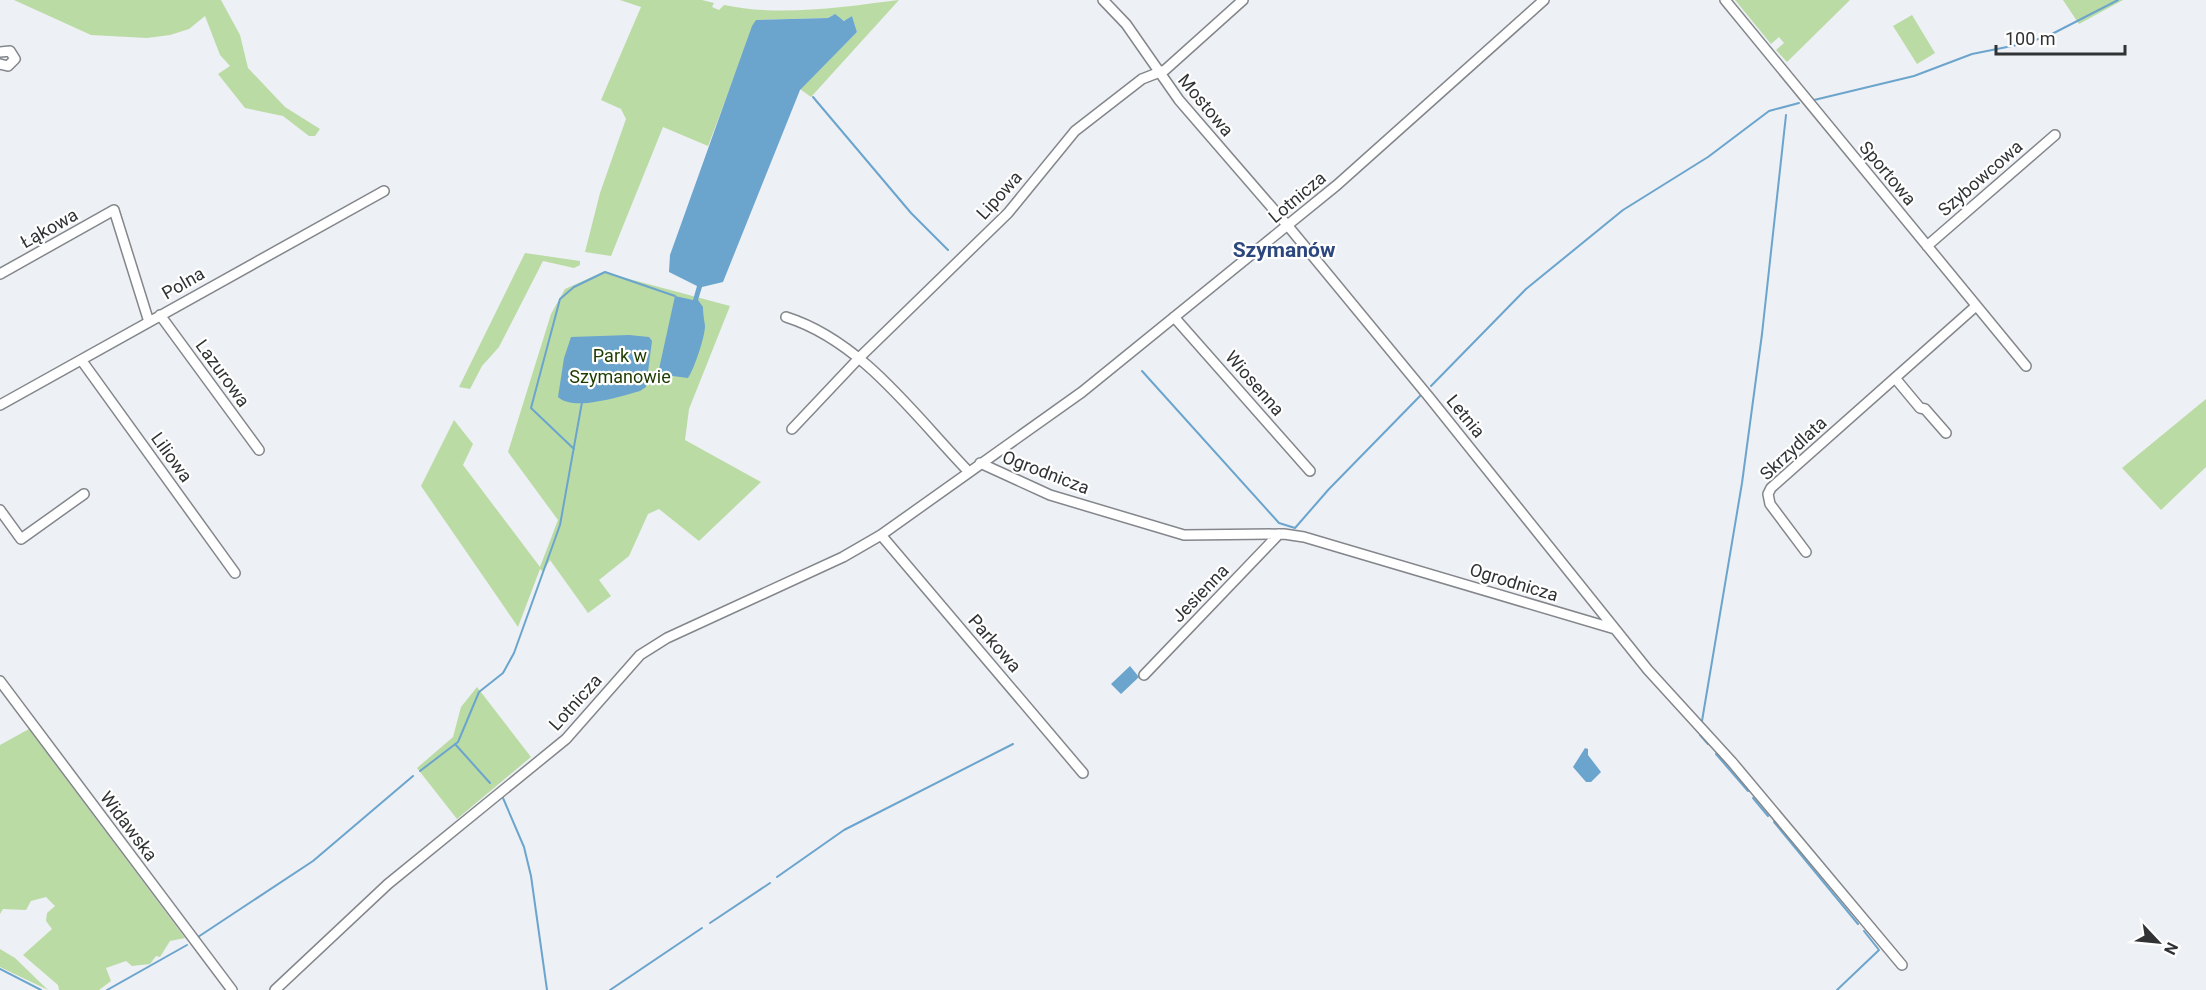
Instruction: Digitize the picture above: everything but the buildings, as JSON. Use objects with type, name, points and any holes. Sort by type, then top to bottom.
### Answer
[{"type":"street","name":"Mostowa","points":[[1103,0],[1126,24],[1158,72],[1288,226]]},
{"type":"street","name":"Lipowa","points":[[792,429],[860,357],[1008,213],[1075,131],[1142,79],[1158,72],[1243,0]]},
{"type":"street","name":"Lotnicza","points":[[275,990],[388,884],[566,739],[640,655],[667,638],[843,556],[880,535],[1082,392],[1288,226],[1544,0]]},
{"type":"street","name":"Sportowa","points":[[1725,0],[2026,366]]},
{"type":"street","points":[[0,51],[10,51],[15,59],[8,66],[0,64]]},
{"type":"street","name":"Szybowcowa","points":[[1927,246],[2055,135]]},
{"type":"street","name":"Polna","points":[[0,405],[384,191]]},
{"type":"street","name":"Łąkowa","points":[[0,274],[114,210],[148,322]]},
{"type":"street","name":"Letnia","points":[[1288,226],[1615,629]]},
{"type":"street","name":"Skrzydlata","points":[[1806,552],[1770,504],[1768,494],[1781,478],[1976,306]]},
{"type":"street","name":"Lazurowa","points":[[160,315],[259,450]]},
{"type":"street","name":"Ogrodnicza","points":[[786,316],[817,328],[860,357],[973,467],[1050,495],[1184,535],[1279,534],[1333,546],[1615,629]]},
{"type":"street","name":"Wiosenna","points":[[1174,317],[1310,471]]},
{"type":"street","name":"Liliowa","points":[[81,361],[235,573]]},
{"type":"street","points":[[1894,378],[1946,433]]},
{"type":"street","points":[[0,510],[21,539],[84,494]]},
{"type":"street","name":"Jesienna","points":[[1144,675],[1279,534]]},
{"type":"street","name":"Parkowa","points":[[880,535],[1083,773]]},
{"type":"street","points":[[1615,629],[1687,714],[1732,762],[1902,964]]},
{"type":"street","name":"Widawska","points":[[0,681],[232,990]]},
{"type":"green space","points":[[14,0],[221,0],[240,35],[248,68],[285,107],[320,129],[315,136],[309,136],[283,116],[245,108],[218,74],[230,66],[220,55],[205,16],[189,29],[170,35],[147,38],[91,35]]},
{"type":"green space","points":[[620,0],[702,0],[714,3],[712,7],[719,10],[724,5],[745,9],[789,11],[899,0],[811,97],[800,89],[857,32],[852,16],[845,21],[833,15],[828,18],[756,20],[708,146],[663,127],[611,256],[585,252],[600,193],[626,119],[621,109],[601,100],[641,7]]},
{"type":"green space","points":[[1735,0],[1850,0],[1787,62],[1776,50],[1784,43],[1779,37],[1771,44]]},
{"type":"green space","points":[[2063,0],[2123,0],[2079,24]]},
{"type":"green space","points":[[1912,15],[1935,53],[1917,64],[1893,26]]},
{"type":"green space","points":[[525,253],[580,261],[580,265],[574,268],[543,261],[499,347],[482,366],[470,389],[459,387]]},
{"type":"green space","name":"Park w Szymanowie","points":[[603,272],[730,306],[689,409],[685,440],[761,482],[699,541],[659,509],[648,514],[629,556],[599,580],[611,596],[588,613],[550,560],[543,572],[540,569],[518,627],[421,486],[454,420],[473,444],[463,465],[540,567],[558,520],[508,452],[551,314],[565,289]]},
{"type":"green space","points":[[2206,399],[2206,467],[2161,510],[2122,468]]},
{"type":"green space","points":[[477,687],[531,757],[457,819],[417,768],[453,737],[461,707]]},
{"type":"green space","points":[[29,729],[185,938],[170,941],[160,957],[156,956],[150,964],[132,966],[126,961],[106,968],[111,981],[99,990],[59,990],[58,985],[23,955],[52,929],[46,921],[47,913],[55,906],[46,897],[31,901],[26,910],[3,909],[0,914],[0,745]]},
{"type":"green space","points":[[0,949],[15,958],[48,990],[0,967]]},
{"type":"water","points":[[835,14],[844,21],[852,16],[857,32],[800,90],[723,282],[702,287],[698,300],[703,307],[705,331],[699,353],[688,378],[665,375],[659,369],[675,296],[693,300],[697,286],[669,272],[670,255],[752,26],[756,20],[828,18]]},
{"type":"water","points":[[629,335],[649,337],[652,341],[646,387],[640,391],[598,402],[575,403],[558,397],[564,358],[571,337]]},
{"type":"water","points":[[1130,666],[1139,677],[1121,694],[1111,684]]},
{"type":"water","points":[[1585,748],[1588,749],[1588,755],[1601,772],[1591,782],[1586,782],[1573,767]]},
{"type":"waterway","points":[[1814,100],[1914,76],[1972,54],[2027,43],[2050,35],[2118,0]]},
{"type":"waterway","points":[[813,97],[911,213],[948,250]]},
{"type":"waterway","points":[[1431,386],[1526,289],[1623,210],[1708,157],[1769,111],[1799,103]]},
{"type":"waterway","points":[[1702,721],[1742,483],[1762,334],[1786,115]]},
{"type":"waterway","points":[[574,449],[531,408],[560,299],[574,287],[605,272],[675,296]]},
{"type":"waterway","points":[[1142,371],[1279,523],[1295,528],[1329,489],[1420,396]]},
{"type":"waterway","points":[[420,771],[458,742],[479,692],[503,673],[514,653],[560,525],[582,402]]},
{"type":"waterway","points":[[1700,735],[1708,744]]},
{"type":"waterway","points":[[455,744],[490,783]]},
{"type":"waterway","points":[[777,877],[844,830],[1013,744]]},
{"type":"waterway","points":[[1716,754],[1748,791]]},
{"type":"waterway","points":[[198,937],[313,861],[413,776]]},
{"type":"waterway","points":[[503,798],[524,847],[531,876],[547,990]]},
{"type":"waterway","points":[[1753,798],[1768,816]]},
{"type":"waterway","points":[[1774,822],[1858,924]]},
{"type":"waterway","points":[[710,923],[770,883]]},
{"type":"waterway","points":[[610,990],[702,928]]},
{"type":"waterway","points":[[1837,990],[1879,950],[1864,931]]},
{"type":"waterway","points":[[107,990],[187,945]]},
{"type":"waterway","points":[[0,969],[41,990]]},
{"type":"district","name":"Szymanów","points":[[1284,250]]}]
